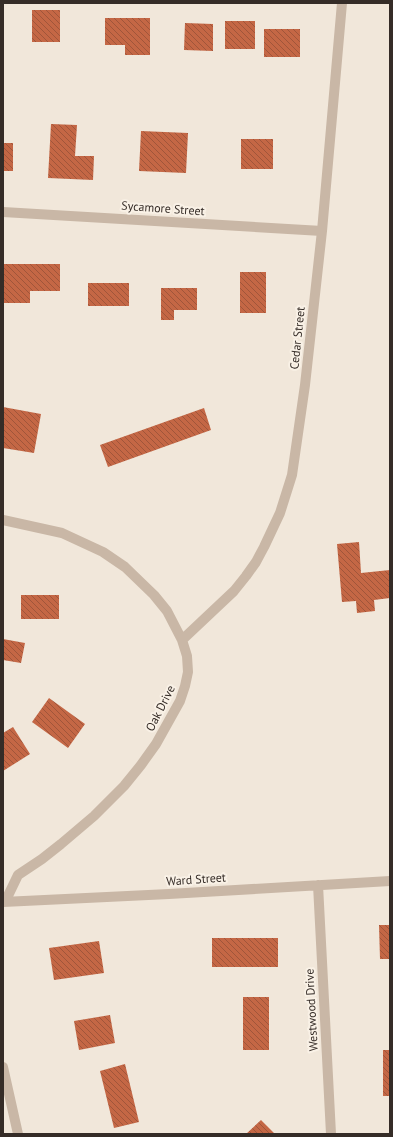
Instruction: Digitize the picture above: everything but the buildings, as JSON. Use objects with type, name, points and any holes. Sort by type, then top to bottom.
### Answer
[{"type":"street","name":"Cedar Street","points":[[182,640],[234,591],[246,576],[264,547],[280,513],[292,475],[305,385],[322,231],[342,3]]},
{"type":"street","name":"Sycamore Street","points":[[3,212],[322,231]]},
{"type":"street","name":"Oak Drive","points":[[3,520],[62,533],[103,552],[125,567],[154,595],[167,611],[182,640],[187,656],[188,672],[180,701],[156,744],[141,765],[124,786],[94,816],[42,860],[18,874],[4,902]]},
{"type":"street","name":"Ward Street","points":[[4,902],[390,881]]},
{"type":"street","name":"Westwood Drive","points":[[318,885],[331,1134]]},
{"type":"street","points":[[3,1067],[18,1134]]}]
